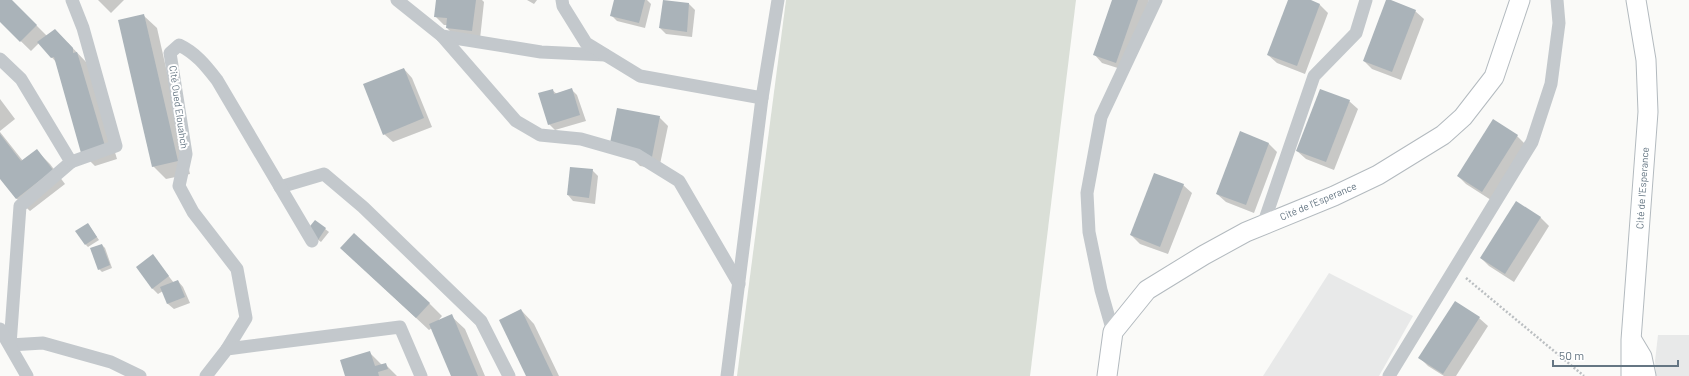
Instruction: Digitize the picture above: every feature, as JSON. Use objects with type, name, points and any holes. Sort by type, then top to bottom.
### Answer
[{"type":"main road","name":"Cité de l'Esperance","points":[[1112,332],[1147,290],[1204,256],[1246,232],[1334,196],[1378,175],[1444,135],[1463,117],[1494,77],[1520,0]]},
{"type":"main road","name":"Cité de l'Esperance","points":[[1631,376],[1631,340],[1648,112],[1646,60],[1636,0]]},
{"type":"main road","points":[[1107,376],[1112,332]]},
{"type":"main road","points":[[1618,376],[1620,359],[1631,340],[1642,357],[1646,376]]},
{"type":"street","points":[[10,345],[20,206],[71,162],[116,146],[83,28],[72,0]]},
{"type":"street","points":[[397,0],[442,36],[516,121],[540,135],[581,139],[637,155],[679,181],[738,284]]},
{"type":"street","points":[[562,0],[563,6],[586,42],[640,76],[762,98]]},
{"type":"street","points":[[727,376],[762,98],[778,0]]},
{"type":"street","points":[[1112,332],[1101,290],[1089,232],[1087,193],[1101,118],[1156,0]]},
{"type":"street","name":"Cité de l'Esperance","points":[[1263,225],[1314,76],[1356,34],[1366,0]]},
{"type":"street","points":[[1389,376],[1532,142],[1551,84],[1559,23],[1556,0]]},
{"type":"street","points":[[442,36],[541,52],[607,55]]},
{"type":"street","name":"Cité Oued Elouahch","points":[[206,376],[227,349],[246,318],[237,269],[193,212],[179,186],[186,154],[170,53],[179,45],[188,50],[201,61],[217,80],[312,241]]},
{"type":"street","points":[[0,59],[21,79],[71,162]]},
{"type":"street","points":[[280,187],[324,174],[363,207],[482,321],[509,376]]},
{"type":"street","points":[[227,349],[400,327],[421,376]]},
{"type":"street","points":[[0,329],[27,376]]},
{"type":"street","points":[[10,345],[43,343],[112,362],[140,376]]},
{"type":"path","points":[[1455,268],[1584,376]]},
{"type":"shaded area","points":[[786,0],[1076,0],[1030,376],[737,376]]},
{"type":"shaded area","points":[[1329,273],[1413,316],[1379,376],[1263,376]]},
{"type":"shaded area","points":[[1658,335],[1689,335],[1689,376],[1656,376],[1655,361]]},
{"type":"building","points":[[0,0],[12,0],[37,25],[20,42],[0,22]]},
{"type":"building","points":[[436,0],[476,0],[472,31],[446,28],[447,18],[434,17]]},
{"type":"building","points":[[614,0],[645,0],[639,23],[610,16]]},
{"type":"building","points":[[663,0],[689,3],[687,32],[659,28]]},
{"type":"building","points":[[1112,0],[1138,0],[1116,63],[1093,55]]},
{"type":"building","points":[[1288,0],[1311,0],[1320,4],[1297,66],[1267,55]]},
{"type":"building","points":[[1386,0],[1391,0],[1416,10],[1392,72],[1363,61]]},
{"type":"building","points":[[144,14],[178,161],[152,167],[118,20]]},
{"type":"building","points":[[55,29],[73,48],[73,53],[77,52],[105,146],[81,153],[54,57],[51,58],[37,42]]},
{"type":"building","points":[[404,68],[424,118],[383,135],[363,84]]},
{"type":"building","points":[[572,88],[580,115],[548,125],[538,93],[553,89],[554,94]]},
{"type":"building","points":[[1320,89],[1350,100],[1326,162],[1296,151]]},
{"type":"building","points":[[617,108],[660,116],[651,162],[610,143]]},
{"type":"building","points":[[1493,119],[1518,135],[1482,192],[1457,176]]},
{"type":"building","points":[[1240,131],[1269,143],[1246,205],[1216,194]]},
{"type":"building","points":[[0,134],[21,161],[37,149],[53,170],[16,199],[0,179]]},
{"type":"building","points":[[570,167],[593,169],[589,198],[567,195]]},
{"type":"building","points":[[1154,173],[1184,184],[1160,247],[1130,235]]},
{"type":"building","points":[[1516,201],[1541,217],[1505,274],[1480,258]]},
{"type":"building","points":[[315,220],[326,228],[318,240],[306,231]]},
{"type":"building","points":[[88,223],[97,237],[85,245],[75,231]]},
{"type":"building","points":[[354,233],[430,303],[416,318],[340,248]]},
{"type":"building","points":[[102,244],[110,265],[98,270],[90,248]]},
{"type":"building","points":[[153,254],[169,276],[152,289],[136,267]]},
{"type":"building","points":[[178,280],[185,297],[167,304],[160,287]]},
{"type":"building","points":[[1455,301],[1480,317],[1443,374],[1418,358]]},
{"type":"building","points":[[521,309],[553,376],[526,376],[499,320]]},
{"type":"building","points":[[452,314],[478,376],[451,376],[429,324]]},
{"type":"building","points":[[370,351],[375,366],[386,363],[388,369],[378,372],[379,376],[345,376],[340,360]]}]
